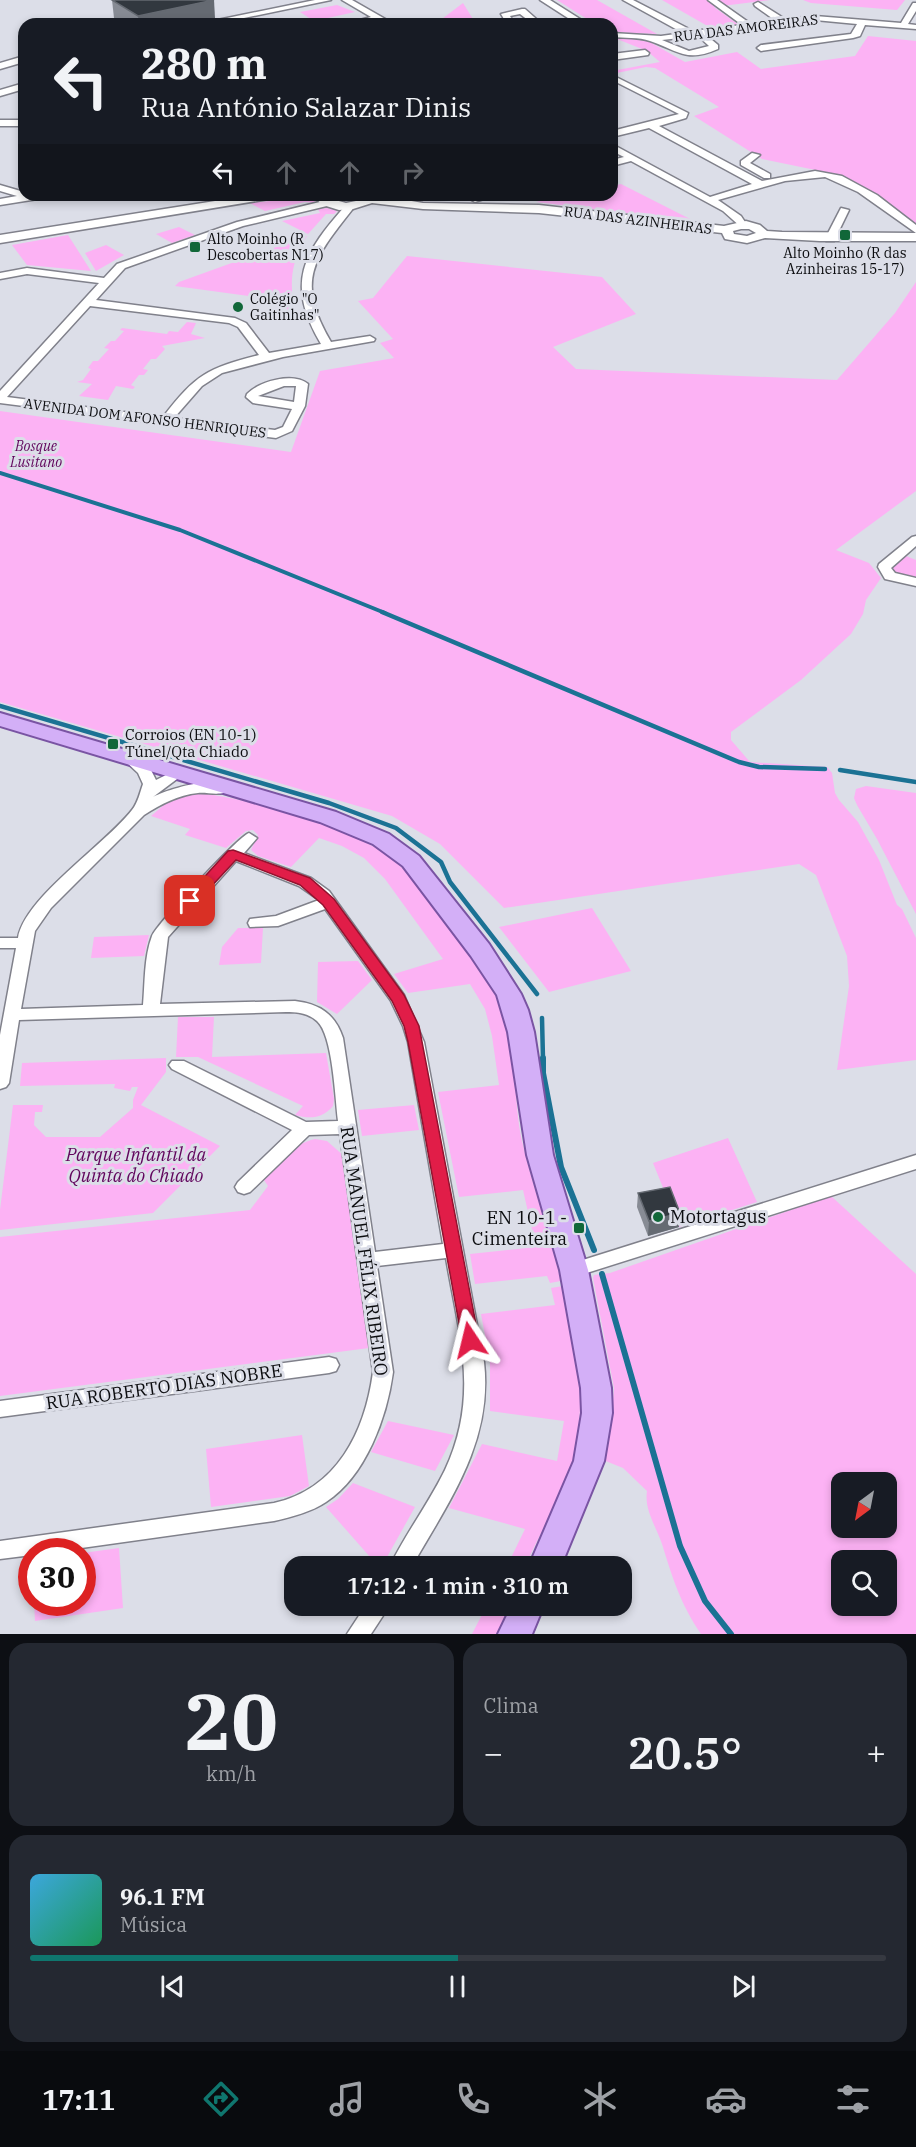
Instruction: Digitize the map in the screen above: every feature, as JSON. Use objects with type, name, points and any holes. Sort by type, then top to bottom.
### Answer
[{"type":"main road","points":[[0,719],[349,824],[397,850],[422,874],[492,967],[515,1010],[523,1043],[540,1155],[574,1270],[590,1347],[597,1413],[589,1461],[549,1556]]},
{"type":"main road","points":[[515,1634],[524,1616]]},
{"type":"main road","points":[[524,1634],[527,1616]]},
{"type":"street","points":[[233,18],[327,0]]},
{"type":"street","points":[[346,0],[379,18]]},
{"type":"street","points":[[544,0],[573,18]]},
{"type":"street","points":[[627,0],[696,34],[715,47],[694,54],[682,54],[651,38]]},
{"type":"street","points":[[712,0],[749,26]]},
{"type":"street","points":[[758,4],[783,22]]},
{"type":"street","points":[[903,26],[916,5]]},
{"type":"street","points":[[507,18],[505,14],[522,11],[531,18]]},
{"type":"street","name":"RUA DAS AMOREIRAS","points":[[618,35],[651,38],[815,18],[916,27]]},
{"type":"street","points":[[761,48],[853,36],[857,34],[862,22]]},
{"type":"street","points":[[618,56],[645,53]]},
{"type":"street","points":[[0,66],[18,60]]},
{"type":"street","points":[[618,79],[684,113],[683,116],[618,132]]},
{"type":"street","points":[[618,86],[628,84]]},
{"type":"street","points":[[0,93],[18,88]]},
{"type":"street","points":[[0,123],[18,123]]},
{"type":"street","points":[[651,124],[762,185]]},
{"type":"street","points":[[618,150],[709,200],[738,218],[742,225]]},
{"type":"street","points":[[755,155],[744,163],[777,181]]},
{"type":"street","points":[[618,162],[633,158]]},
{"type":"street","points":[[709,200],[788,178],[807,174],[824,174],[843,180],[916,230]]},
{"type":"street","points":[[0,188],[18,194]]},
{"type":"street","points":[[0,202],[18,199]]},
{"type":"street","points":[[0,239],[238,201]]},
{"type":"street","points":[[0,399],[119,267],[240,224],[318,201]]},
{"type":"street","points":[[332,201],[350,206]]},
{"type":"street","points":[[329,347],[315,325],[309,309],[307,296],[310,264],[314,249],[324,235],[350,206],[361,201]]},
{"type":"street","name":"RUA DAS AZINHEIRAS","points":[[398,201],[432,206],[539,208],[726,230],[742,225],[759,228],[763,234]]},
{"type":"street","points":[[830,238],[844,210]]},
{"type":"street","name":"RUA DAS AZINHEIRAS","points":[[726,230],[729,236],[752,240],[763,234],[830,238],[916,237]]},
{"type":"street","points":[[0,276],[27,271],[105,281]]},
{"type":"street","points":[[87,302],[234,320],[242,325],[267,358]]},
{"type":"street","points":[[166,422],[191,390],[204,379],[229,367],[370,339]]},
{"type":"street","name":"AVENIDA DOM AFONSO HENRIQUES","points":[[0,399],[272,434],[282,433],[288,429],[299,406]]},
{"type":"street","points":[[910,581],[890,576],[884,567],[916,540]]},
{"type":"street","points":[[130,759],[145,771],[157,794]]},
{"type":"street","points":[[0,1083],[23,943],[34,917],[157,794],[170,791],[178,773]]},
{"type":"street","points":[[157,794],[201,787],[247,794]]},
{"type":"street","points":[[151,1011],[160,936],[170,922],[249,838]]},
{"type":"street","points":[[233,854],[305,882],[328,902],[398,999],[411,1026],[454,1250],[477,1389],[474,1413],[461,1457],[407,1556]]},
{"type":"street","points":[[256,923],[278,921],[328,902]]},
{"type":"street","points":[[0,943],[23,943]]},
{"type":"street","name":"RUA MANUEL FÉLIX RIBEIRO","points":[[0,1550],[274,1512],[295,1507],[325,1492],[346,1470],[372,1420],[382,1388],[383,1372],[333,1027],[320,1014],[311,1009],[286,1006],[12,1015]]},
{"type":"street","points":[[178,1065],[304,1129],[347,1127]]},
{"type":"street","points":[[244,1187],[304,1129]]},
{"type":"street","points":[[574,1270],[916,1162]]},
{"type":"street","points":[[367,1260],[454,1250]]},
{"type":"street","name":"RUA ROBERTO DIAS NOBRE","points":[[0,1409],[329,1365]]},
{"type":"street","points":[[358,1634],[371,1616]]},
{"type":"green space","points":[[557,0],[597,0],[657,34],[618,32],[618,18],[586,18]]},
{"type":"green space","points":[[662,0],[770,0],[714,7],[739,25],[711,28]]},
{"type":"green space","points":[[803,0],[905,0],[897,10],[811,3]]},
{"type":"green space","points":[[463,3],[472,18],[443,18]]},
{"type":"green space","points":[[337,5],[355,12],[328,18],[309,18],[300,12]]},
{"type":"green space","points":[[868,36],[916,41],[916,225],[830,173],[762,159],[694,116],[719,107],[655,68],[646,67],[618,73],[618,70],[660,62],[647,51],[618,38],[648,41],[685,62],[737,52],[761,69],[855,56]]},
{"type":"green space","points":[[621,184],[694,221],[536,202],[618,201],[618,185]]},
{"type":"green space","points":[[270,201],[315,201],[265,211],[250,203]]},
{"type":"green space","points":[[327,208],[337,211],[334,214],[326,214],[308,234],[282,221],[320,213],[318,209]]},
{"type":"green space","points":[[179,227],[195,235],[172,243],[156,234]]},
{"type":"green space","points":[[68,235],[91,271],[27,265],[12,245]]},
{"type":"green space","points":[[307,236],[297,256],[292,275],[295,317],[278,300],[175,286],[179,282]]},
{"type":"green space","points":[[106,245],[124,255],[96,271],[85,253]]},
{"type":"green space","name":"Bosque Lusitano","points":[[407,256],[602,277],[636,314],[553,347],[576,369],[837,380],[895,313],[916,282],[916,491],[836,550],[869,563],[881,578],[866,600],[863,614],[851,634],[801,680],[731,732],[731,740],[750,762],[827,767],[832,773],[835,793],[858,822],[879,860],[897,905],[902,909],[916,938],[916,1060],[837,1070],[849,986],[847,956],[816,875],[799,864],[504,908],[440,844],[392,816],[0,702],[0,411],[291,452],[320,371],[394,358],[380,343],[393,339],[358,301],[373,298]]},
{"type":"green space","points":[[187,322],[196,323],[191,334],[205,338],[162,346],[165,349],[156,359],[151,359],[143,369],[148,370],[144,375],[139,375],[131,385],[135,387],[133,389],[116,386],[108,400],[79,396],[92,384],[77,382],[83,380],[91,369],[88,368],[93,361],[98,361],[109,349],[104,348],[124,331],[120,330],[122,328],[167,334],[169,331],[178,332]]},
{"type":"green space","points":[[906,556],[916,560],[916,577],[898,574],[892,569]]},
{"type":"green space","points":[[866,786],[916,793],[916,914],[854,798],[856,789]]},
{"type":"green space","points":[[200,793],[276,809],[358,838],[398,864],[429,900],[484,975],[505,1015],[512,1045],[522,1141],[561,1281],[550,1283],[547,1276],[475,1284],[470,1254],[536,1247],[523,1190],[459,1197],[438,1092],[499,1085],[492,1036],[485,1009],[470,984],[408,993],[394,974],[443,959],[385,879],[364,858],[342,846],[319,838],[291,867],[258,856],[251,850],[258,835],[253,830],[246,831],[226,848],[185,835],[190,829],[151,816],[171,799]]},
{"type":"green space","points":[[592,908],[631,971],[549,992],[499,927]]},
{"type":"green space","points":[[238,928],[263,928],[261,963],[219,965],[222,947]]},
{"type":"green space","points":[[149,935],[144,956],[91,958],[94,937]]},
{"type":"green space","points":[[358,961],[372,980],[337,1014],[317,1002],[318,962]]},
{"type":"green space","points":[[178,1017],[214,1017],[212,1057],[326,1053],[334,1099],[333,1106],[316,1117],[295,1115],[303,1106],[198,1057],[176,1057]]},
{"type":"green space","name":"Parque Infantil da Quinta do Chiado","points":[[166,1058],[166,1072],[141,1105],[220,1146],[153,1213],[0,1230],[0,1210],[13,1105],[43,1105],[42,1112],[35,1112],[34,1125],[46,1137],[100,1137],[133,1108],[133,1100],[138,1087],[132,1087],[130,1091],[114,1088],[115,1084],[20,1086],[22,1063]]},
{"type":"green space","points":[[414,1105],[419,1130],[362,1136],[358,1110]]},
{"type":"green space","points":[[728,1138],[757,1202],[679,1227],[653,1163]]},
{"type":"green space","points":[[315,1139],[327,1141],[344,1156],[369,1348],[0,1396],[0,1237],[250,1210],[268,1186],[264,1180],[280,1160],[293,1149]]},
{"type":"green space","points":[[831,1196],[916,1274],[916,1634],[701,1634],[682,1601],[674,1580],[647,1505],[647,1491],[623,1468],[603,1460],[611,1424],[614,1388],[594,1275],[610,1273]]},
{"type":"green space","points":[[563,1286],[577,1353],[580,1402],[576,1448],[560,1494],[530,1556],[512,1556],[525,1529],[449,1508],[482,1444],[557,1461],[564,1421],[490,1411],[490,1362],[481,1314],[555,1305],[551,1288]]},
{"type":"green space","points":[[388,1421],[454,1435],[435,1471],[371,1452]]},
{"type":"green space","points":[[302,1435],[309,1486],[290,1496],[211,1507],[206,1449]]},
{"type":"green space","points":[[353,1483],[415,1507],[388,1556],[369,1556],[326,1507],[338,1499]]},
{"type":"green space","points":[[119,1548],[123,1608],[96,1612],[96,1551]]},
{"type":"green space","points":[[35,1616],[69,1616],[35,1621]]},
{"type":"green space","points":[[481,1616],[505,1616],[498,1634],[472,1634]]},
{"type":"building","points":[[112,0],[214,0],[138,16]]},
{"type":"building","points":[[670,1187],[680,1213],[649,1221],[638,1193]]},
{"type":"waterway","points":[[0,473],[180,530],[385,613]]},
{"type":"waterway","points":[[382,612],[739,762],[759,767],[825,769]]},
{"type":"waterway","points":[[0,706],[329,803],[396,828],[441,862],[450,882],[537,994]]},
{"type":"waterway","points":[[840,770],[916,782]]},
{"type":"waterway","points":[[542,1018],[543,1059]]},
{"type":"waterway","points":[[543,1059],[543,1073],[561,1167],[594,1250]]},
{"type":"waterway","points":[[602,1274],[680,1546],[705,1601],[731,1634]]},
{"type":"place","name":"Alto Moinho (R das Azinheiras 15-17)","points":[[845,235]]},
{"type":"place","name":"Alto Moinho (R Descobertas N17)","points":[[195,247]]},
{"type":"place","name":"Colégio \"O Gaitinhas\"","points":[[238,307]]},
{"type":"place","name":"Corroios (EN 10-1) Túnel/Qta Chiado","points":[[113,744]]},
{"type":"place","name":"Motortagus","points":[[658,1217]]},
{"type":"place","name":"EN 10-1 - Cimenteira","points":[[579,1228]]},
{"type":"route","points":[[190,901],[233,854],[305,882],[323,895],[398,999],[406,1013],[416,1042],[470,1340]]}]
